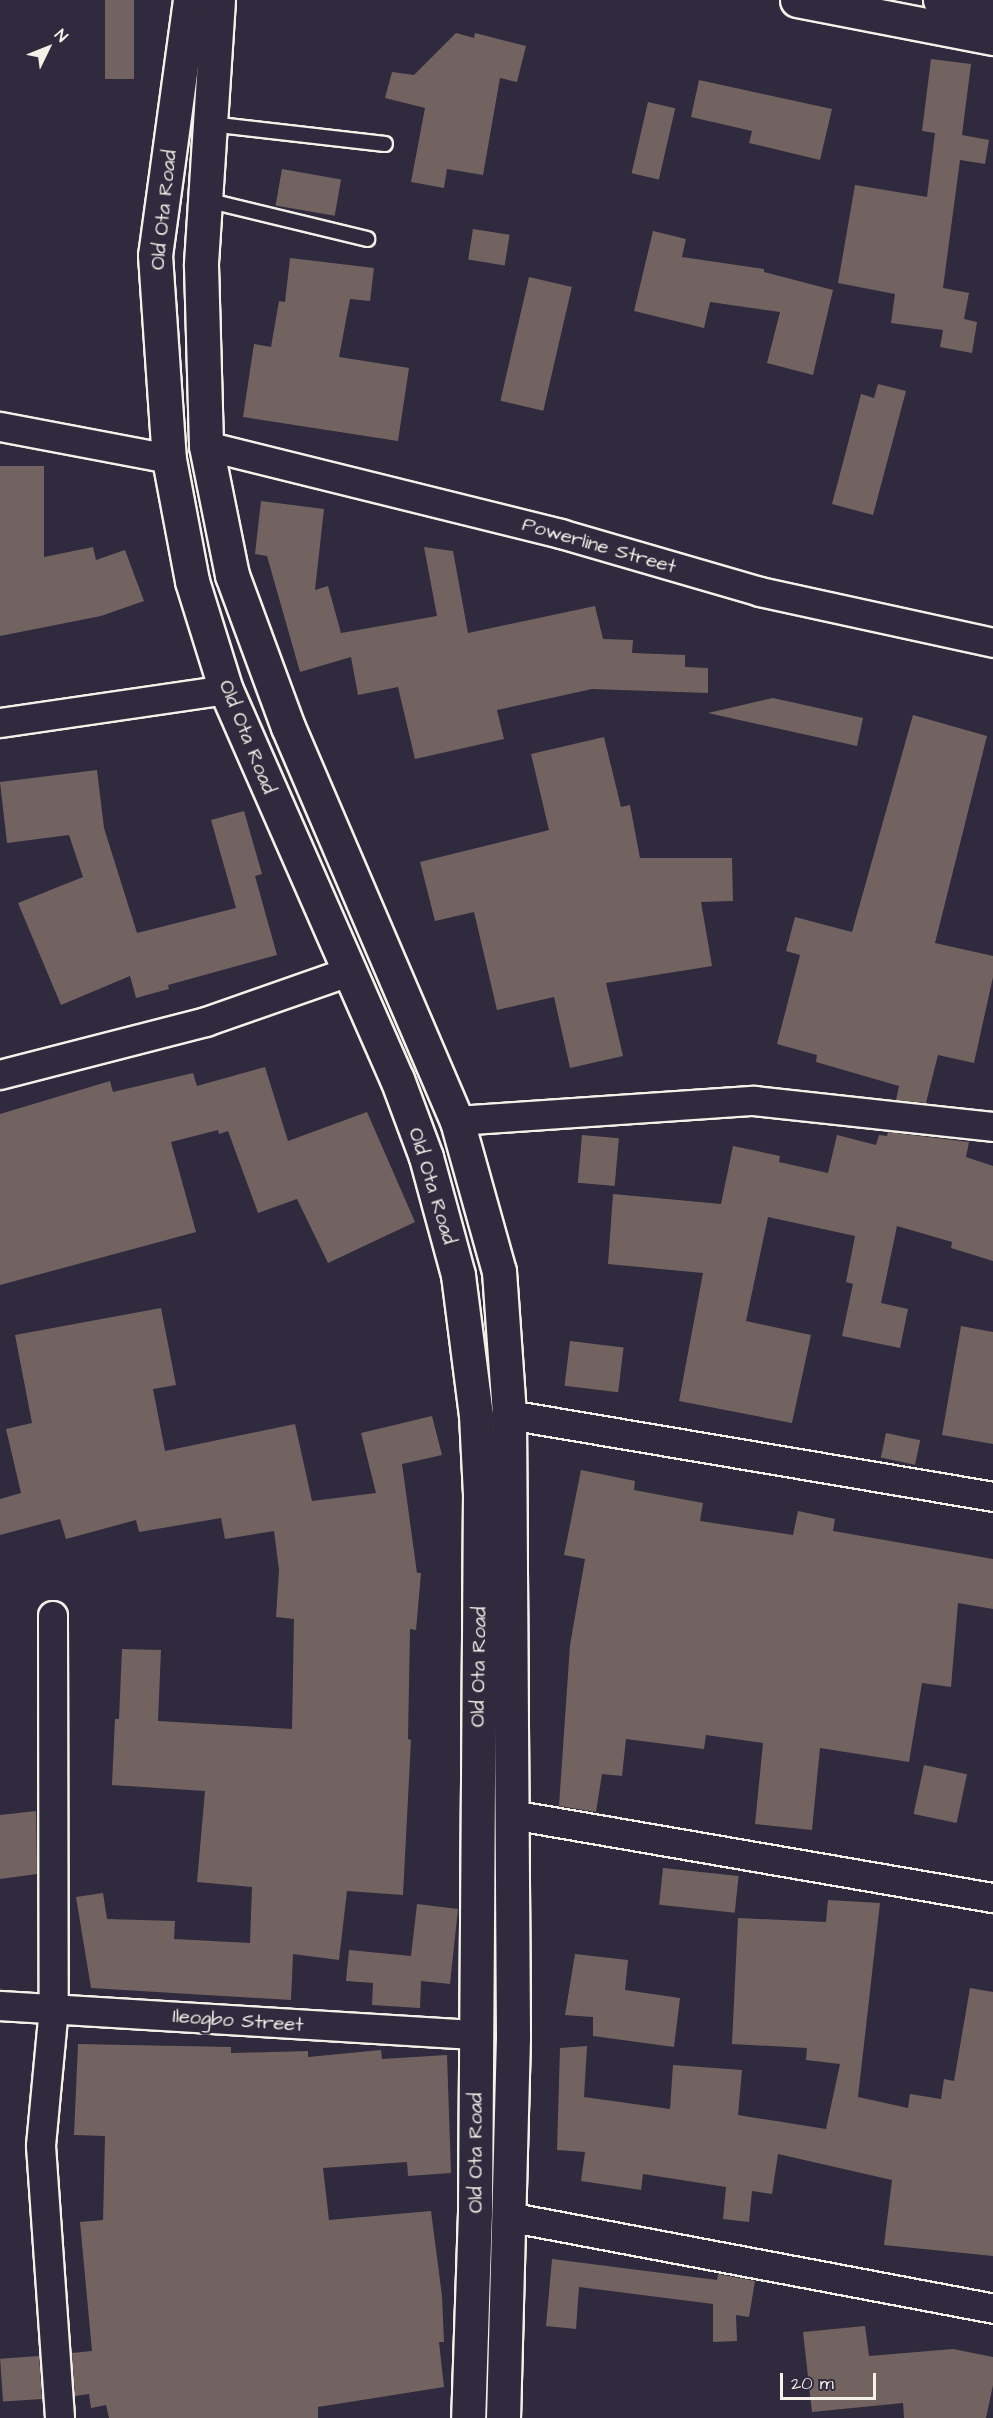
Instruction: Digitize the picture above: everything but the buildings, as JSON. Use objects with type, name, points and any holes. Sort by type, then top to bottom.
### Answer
[{"type":"street","name":"Old Ota Road","points":[[190,0],[155,255],[169,459],[192,581],[226,690],[397,1079],[426,1157],[458,1275],[476,1415],[480,1493],[475,2212],[468,2418]]},
{"type":"street","name":"Old Ota Road","points":[[218,0],[201,265],[206,446],[232,575],[280,705],[457,1121],[499,1271],[509,1415],[512,1815],[508,2217],[503,2418]]},
{"type":"street","points":[[797,0],[993,38]]},
{"type":"street","points":[[940,0],[993,10]]},
{"type":"street","points":[[0,428],[169,459]]},
{"type":"street","name":"Powerline Street","points":[[206,446],[561,534],[760,592],[993,643]]},
{"type":"street","points":[[0,723],[226,690]]},
{"type":"street","points":[[0,1075],[206,1022],[349,972]]},
{"type":"street","points":[[457,1121],[754,1101],[993,1127]]},
{"type":"street","points":[[509,1415],[993,1497]]},
{"type":"street","points":[[53,1616],[54,2008],[41,2146],[60,2418]]},
{"type":"street","points":[[512,1815],[993,1898]]},
{"type":"street","name":"Ileogbo Street","points":[[0,2006],[476,2036]]},
{"type":"street","points":[[508,2217],[993,2309]]},
{"type":"lane","points":[[210,124],[386,144]]},
{"type":"lane","points":[[206,200],[367,239]]}]
